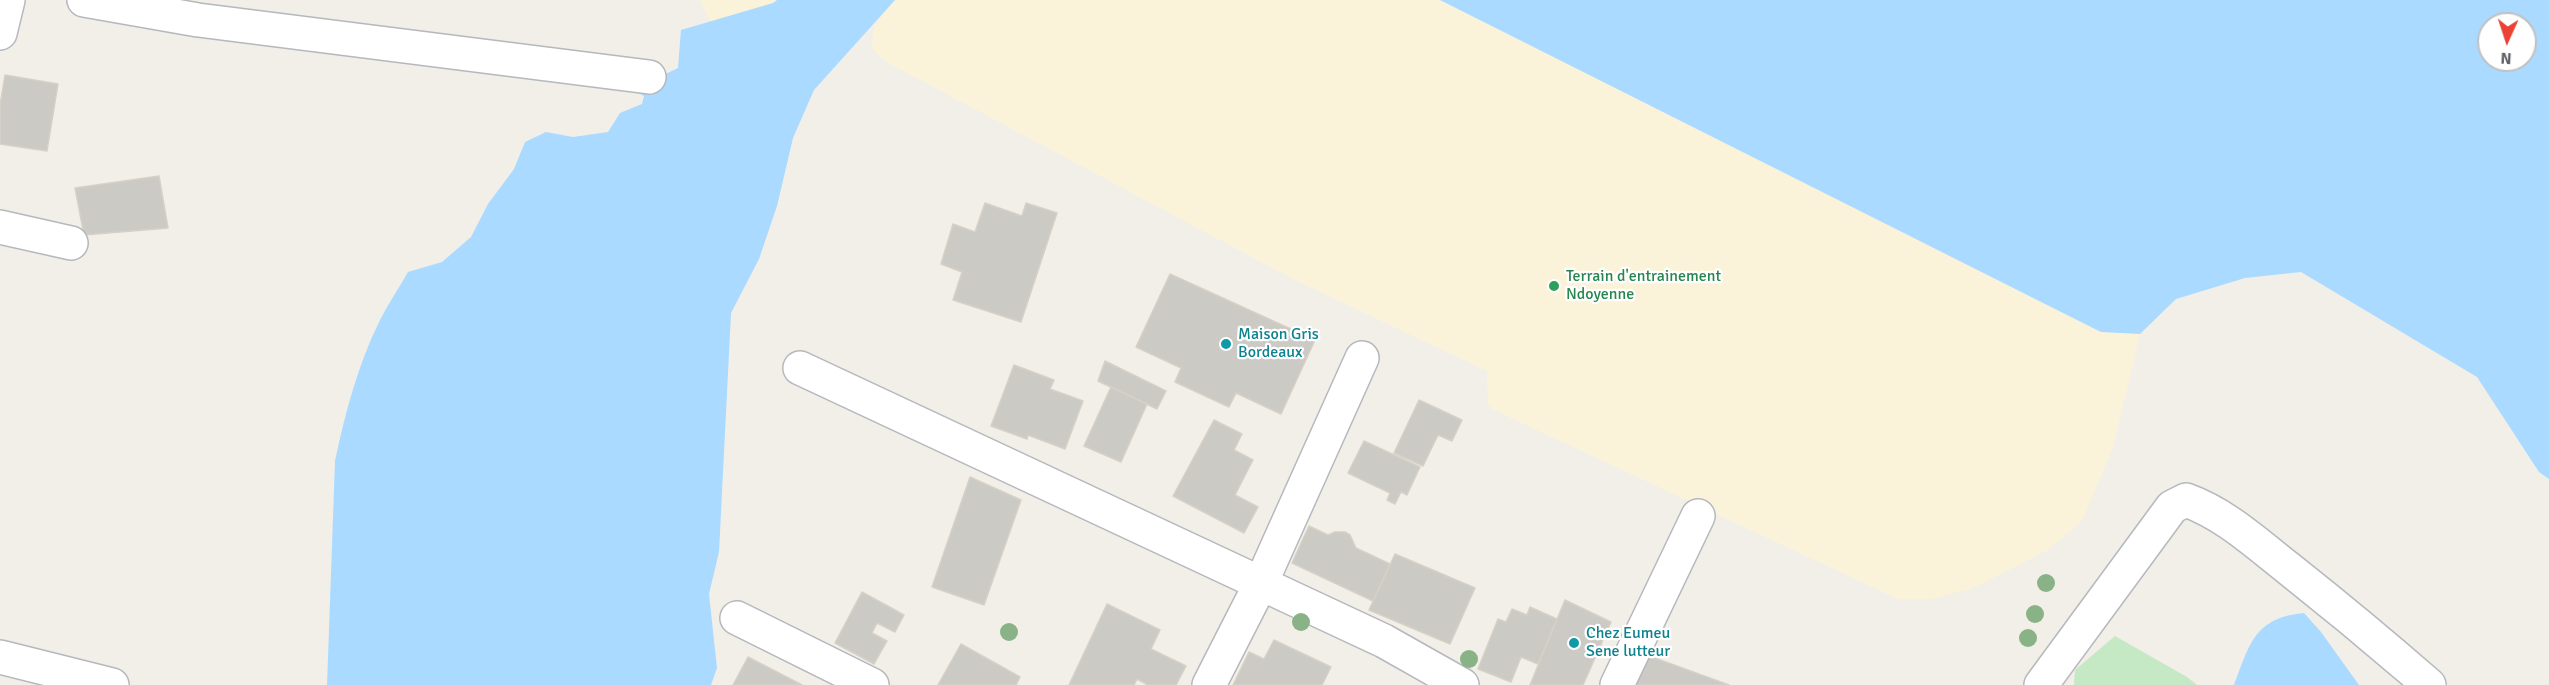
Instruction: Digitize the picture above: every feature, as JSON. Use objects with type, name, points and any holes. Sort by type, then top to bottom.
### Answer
[{"type":"street","points":[[0,33],[8,0]]},
{"type":"street","points":[[84,0],[200,10],[649,77]]},
{"type":"street","points":[[0,227],[71,243]]},
{"type":"street","points":[[1209,685],[1261,583],[1362,357]]},
{"type":"street","points":[[801,368],[1384,641],[1462,685]]},
{"type":"street","points":[[2041,685],[2172,507],[2186,500],[2210,509],[2246,535],[2364,629],[2429,685]]},
{"type":"street","points":[[1617,685],[1698,516]]},
{"type":"street","points":[[737,618],[872,685]]},
{"type":"street","points":[[0,657],[112,685]]},
{"type":"green space","points":[[2115,636],[2197,685],[2074,685],[2075,670]]},
{"type":"sand","points":[[699,0],[777,0],[711,22]]},
{"type":"sand","points":[[895,0],[1440,0],[2100,332],[2140,334],[2113,447],[2082,521],[2048,550],[1973,588],[1932,599],[1898,599],[1492,409],[1488,404],[1487,371],[1293,279],[885,61],[872,48],[874,26]]},
{"type":"water","points":[[777,0],[895,0],[814,90],[793,138],[777,206],[759,259],[731,313],[719,552],[709,594],[717,668],[711,685],[327,685],[335,461],[348,407],[365,354],[383,314],[408,272],[442,262],[471,237],[488,204],[514,169],[525,142],[546,132],[573,137],[608,132],[620,113],[642,104],[644,96],[633,90],[678,68],[681,30]]},
{"type":"water","points":[[1440,0],[2549,0],[2549,479],[2539,472],[2477,377],[2301,272],[2245,278],[2176,299],[2140,334],[2101,332]]},
{"type":"water","points":[[2304,613],[2321,632],[2359,685],[2234,685],[2250,646],[2264,627],[2287,616]]},
{"type":"building","points":[[5,75],[58,84],[47,151],[0,144],[0,105]]},
{"type":"building","points":[[159,176],[168,228],[84,235],[75,188]]},
{"type":"building","points":[[985,203],[1022,216],[1026,203],[1057,213],[1021,322],[953,300],[962,272],[941,264],[953,224],[975,232]]},
{"type":"building","name":"Maison Gris Bordeaux","points":[[1170,274],[1315,340],[1281,414],[1236,393],[1229,407],[1175,382],[1181,368],[1136,347]]},
{"type":"building","points":[[1105,361],[1166,391],[1157,409],[1098,381]]},
{"type":"building","points":[[1014,365],[1054,380],[1050,389],[1083,401],[1065,449],[1028,435],[1027,439],[991,426]]},
{"type":"building","points":[[1111,387],[1147,404],[1121,462],[1084,446]]},
{"type":"building","points":[[1419,400],[1462,420],[1452,441],[1438,435],[1423,466],[1394,453]]},
{"type":"building","points":[[1214,420],[1242,434],[1234,450],[1253,460],[1235,495],[1258,507],[1244,533],[1173,496]]},
{"type":"building","points":[[1364,441],[1420,467],[1407,495],[1401,492],[1395,504],[1387,500],[1390,493],[1348,473]]},
{"type":"building","points":[[970,477],[1021,500],[984,605],[932,587]]},
{"type":"building","points":[[1309,526],[1328,535],[1345,532],[1350,535],[1356,548],[1390,564],[1373,601],[1292,563]]},
{"type":"building","points":[[1395,554],[1475,588],[1450,644],[1369,610]]},
{"type":"building","points":[[862,592],[904,615],[895,632],[877,623],[872,633],[887,641],[874,664],[835,643]]},
{"type":"building","name":"Chez Eumeu Sene lutteur","points":[[1565,600],[1611,622],[1583,685],[1530,685]]},
{"type":"building","points":[[1107,604],[1160,630],[1151,649],[1186,666],[1176,685],[1148,685],[1137,679],[1134,685],[1069,685]]},
{"type":"building","points":[[1530,607],[1557,619],[1538,664],[1521,657],[1511,682],[1478,669],[1498,619],[1506,622],[1512,609],[1527,615]]},
{"type":"building","points":[[1274,640],[1331,667],[1322,685],[1233,685],[1249,652],[1264,659]]},
{"type":"building","points":[[961,644],[1020,677],[1016,685],[938,685]]},
{"type":"building","points":[[1641,653],[1729,685],[1628,685]]},
{"type":"building","points":[[748,657],[802,685],[733,685]]},
{"type":"place","name":"Terrain d'entrainement Ndoyenne","points":[[1554,286]]},
{"type":"place","name":"Maison Gris Bordeaux","points":[[1226,344]]},
{"type":"place","name":"Chez Eumeu Sene lutteur","points":[[1574,643]]}]
